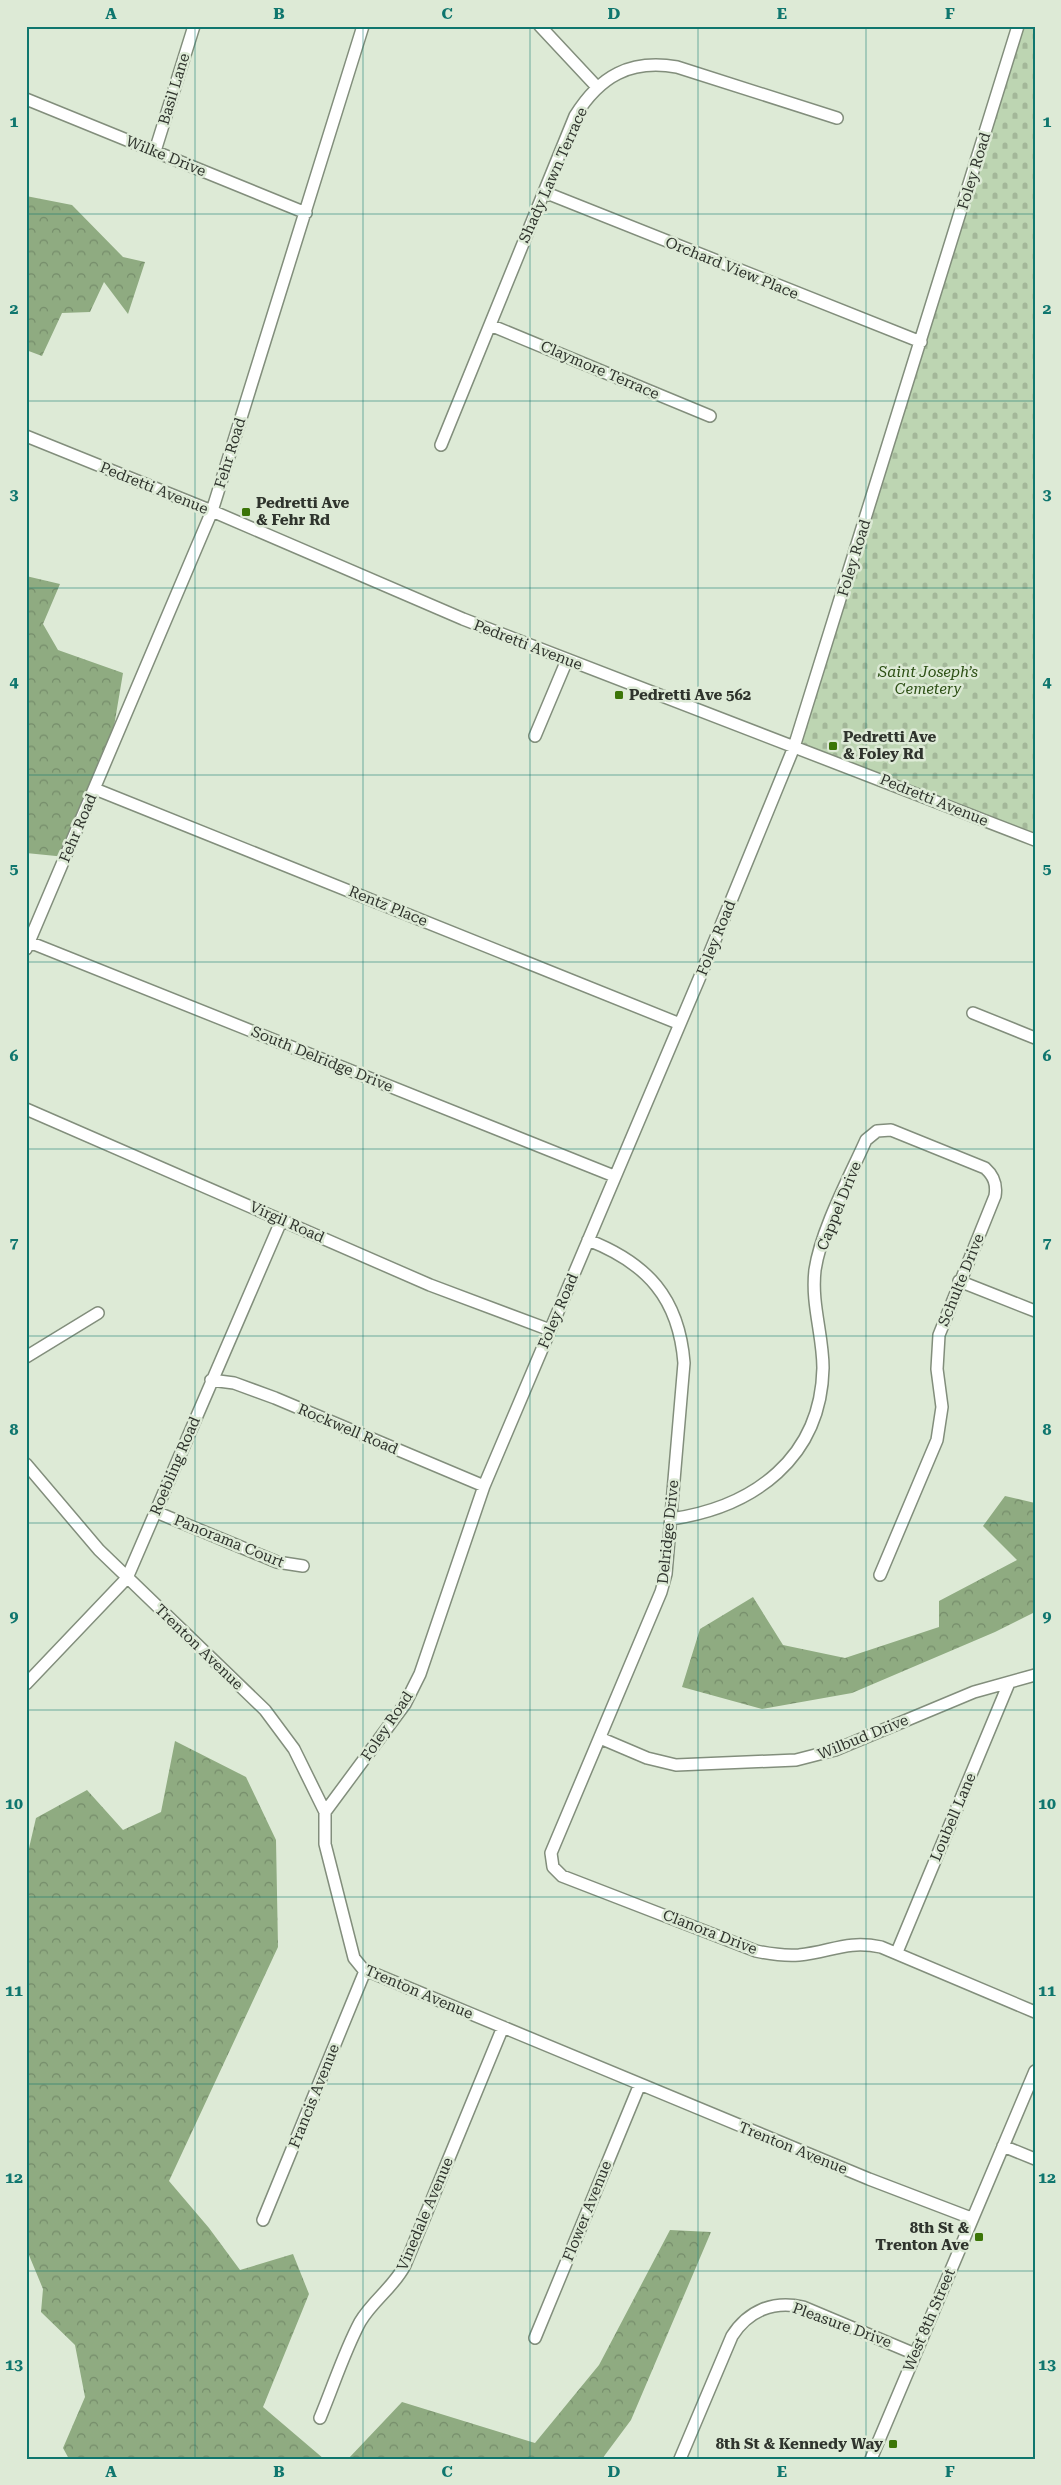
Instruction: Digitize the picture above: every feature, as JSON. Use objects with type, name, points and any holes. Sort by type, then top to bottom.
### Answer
[{"type":"street","name":"Basil Lane","points":[[156,151],[194,26]]},
{"type":"street","name":"Fehr Road","points":[[28,945],[212,511],[363,26]]},
{"type":"street","points":[[540,26],[597,87]]},
{"type":"street","name":"Foley Road","points":[[325,1812],[405,1704],[420,1674],[484,1486],[680,1024],[794,747],[1018,26]]},
{"type":"street","name":"Shady Lawn Terrace","points":[[441,445],[575,116],[597,87],[621,72],[635,67],[663,65],[678,67],[837,118]]},
{"type":"street","name":"Wilke Drive","points":[[26,99],[306,213]]},
{"type":"street","name":"Orchard View Place","points":[[544,192],[921,342]]},
{"type":"street","name":"Claymore Terrace","points":[[490,325],[710,416]]},
{"type":"street","name":"Pedretti Avenue","points":[[26,436],[212,511],[361,577],[567,660],[1035,840]]},
{"type":"street","points":[[535,736],[567,660]]},
{"type":"street","name":"Rentz Place","points":[[95,789],[680,1024]]},
{"type":"street","name":"South Delridge Drive","points":[[28,945],[614,1176]]},
{"type":"street","points":[[973,1014],[1035,1038]]},
{"type":"street","name":"Virgil Road","points":[[26,1109],[430,1285],[550,1330]]},
{"type":"street","name":"Schulte Drive","points":[[866,1140],[877,1131],[891,1130],[985,1168],[991,1173],[996,1188],[995,1196],[943,1321],[936,1350],[942,1407],[937,1440],[880,1575]]},
{"type":"street","name":"Cappel Drive","points":[[671,1519],[712,1511],[753,1492],[780,1471],[803,1440],[818,1404],[822,1376],[822,1354],[815,1311],[816,1269],[826,1232],[866,1140]]},
{"type":"street","name":"Roebling Road","points":[[26,1684],[127,1578],[282,1219]]},
{"type":"street","name":"Delridge Drive","points":[[554,1846],[661,1592],[666,1574],[684,1363],[680,1334],[668,1301],[646,1274],[619,1254],[588,1240]]},
{"type":"street","points":[[959,1281],[1035,1311]]},
{"type":"street","points":[[26,1357],[98,1313]]},
{"type":"street","name":"Rockwell Road","points":[[211,1380],[234,1383],[275,1398],[484,1486]]},
{"type":"street","name":"Trenton Avenue","points":[[26,1464],[69,1517],[127,1578],[265,1710],[294,1749],[325,1812],[325,1844],[332,1873],[354,1958],[365,1971],[869,2179],[971,2218]]},
{"type":"street","name":"Panorama Court","points":[[156,1512],[277,1562],[303,1566]]},
{"type":"street","name":"Wilbud Drive","points":[[600,1738],[647,1758],[676,1765],[796,1760],[835,1750],[974,1692],[1035,1675]]},
{"type":"street","name":"Loubell Lane","points":[[897,1952],[1009,1683]]},
{"type":"street","name":"Clanora Drive","points":[[554,1846],[551,1860],[557,1872],[562,1876],[756,1951],[778,1955],[800,1955],[838,1946],[857,1944],[872,1946],[897,1952],[1035,2012]]},
{"type":"street","name":"Francis Avenue","points":[[262,2220],[365,1971]]},
{"type":"street","name":"Vinedale Avenue","points":[[320,2418],[360,2323],[374,2302],[399,2276],[406,2265],[503,2027]]},
{"type":"street","name":"West 8th Street","points":[[871,2459],[971,2218],[1035,2071]]},
{"type":"street","name":"Flower Avenue","points":[[535,2338],[640,2084]]},
{"type":"street","points":[[1003,2146],[1035,2159]]},
{"type":"street","name":"Pleasure Drive","points":[[680,2459],[732,2336],[744,2321],[760,2310],[783,2304],[803,2307],[915,2354]]},
{"type":"green space","name":"Saint Joseph’s Cemetery","points":[[1018,26],[1035,26],[1035,840],[794,747]]},
{"type":"green space","points":[[26,196],[72,205],[123,257],[145,262],[128,314],[104,282],[90,312],[62,313],[42,356],[26,350]]},
{"type":"green space","points":[[26,576],[60,584],[43,624],[58,650],[123,673],[109,756],[66,857],[26,853]]},
{"type":"green space","points":[[1005,1496],[1035,1503],[1035,1612],[995,1632],[852,1693],[762,1709],[682,1687],[700,1629],[753,1597],[783,1645],[845,1658],[939,1627],[939,1601],[1017,1560],[983,1526]]},
{"type":"green space","points":[[175,1741],[246,1777],[276,1840],[278,1947],[169,2181],[209,2228],[240,2270],[293,2254],[309,2294],[263,2407],[324,2459],[69,2459],[63,2448],[85,2397],[75,2345],[41,2312],[43,2289],[26,2248],[26,1861],[36,1818],[87,1790],[123,1830],[161,1812]]},
{"type":"green space","points":[[670,2230],[711,2232],[631,2420],[602,2459],[348,2459],[402,2402],[535,2443],[599,2365]]},
{"type":"place","name":"Pedretti Ave & Fehr Rd","points":[[246,512]]},
{"type":"place","name":"Pedretti Ave 562","points":[[619,695]]},
{"type":"place","name":"Pedretti Ave & Foley Rd","points":[[833,746]]},
{"type":"place","name":"8th St & Trenton Ave","points":[[979,2237]]},
{"type":"place","name":"8th St & Kennedy Way","points":[[893,2444]]}]
